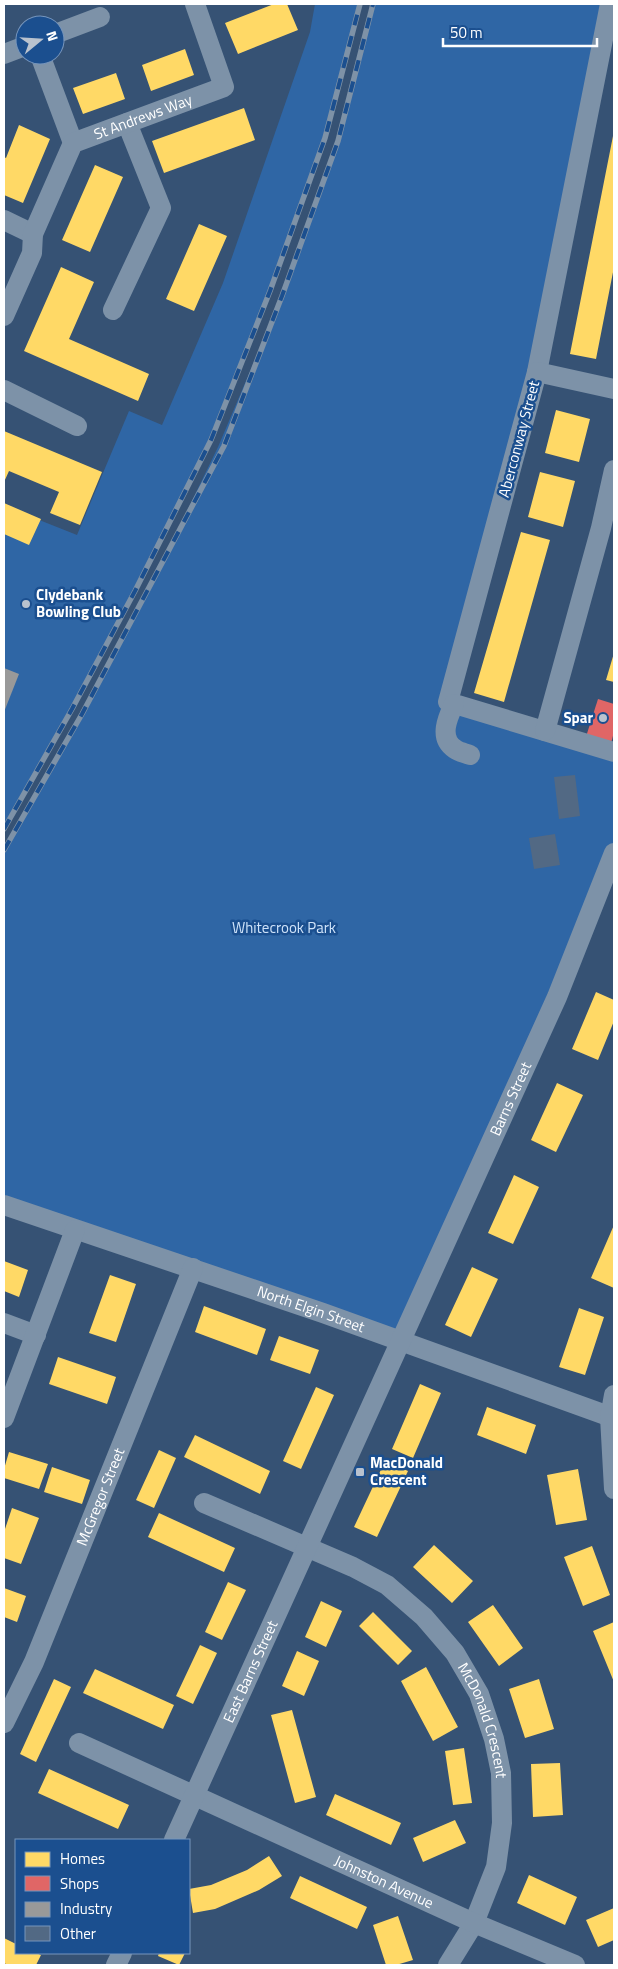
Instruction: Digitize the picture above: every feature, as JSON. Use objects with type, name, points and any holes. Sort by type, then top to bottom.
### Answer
[{"type":"street","name":"St Andrews Way","points":[[73,143],[224,87],[195,4]]},
{"type":"street","name":"Aberconway Street","points":[[454,704],[448,702],[537,372],[610,4]]},
{"type":"street","points":[[65,30],[100,17]]},
{"type":"street","points":[[4,316],[32,254],[34,234],[73,143],[44,65]]},
{"type":"street","points":[[113,310],[161,208],[127,123]]},
{"type":"street","points":[[4,220],[34,234]]},
{"type":"street","points":[[537,372],[614,389]]},
{"type":"street","points":[[4,390],[77,426]]},
{"type":"street","points":[[545,731],[614,470]]},
{"type":"street","points":[[470,755],[453,748],[446,737],[445,724],[454,704],[614,752]]},
{"type":"street","name":"Barns Street","points":[[401,1341],[557,997],[614,853]]},
{"type":"street","name":"North Elgin Street","points":[[4,1205],[74,1230],[193,1268],[612,1418]]},
{"type":"street","points":[[4,1418],[74,1230]]},
{"type":"street","name":"McGregor Street","points":[[4,1723],[34,1662],[193,1268]]},
{"type":"street","points":[[4,1323],[36,1335]]},
{"type":"street","name":"East Barns Street","points":[[174,1839],[401,1341]]},
{"type":"street","points":[[614,1395],[612,1418],[614,1489]]},
{"type":"street","points":[[204,1503],[306,1547]]},
{"type":"street","name":"McDonald Crescent","points":[[306,1547],[387,1585],[424,1617],[455,1653],[479,1694],[494,1739],[501,1773],[502,1823],[496,1867],[474,1923],[448,1965]]},
{"type":"street","points":[[79,1743],[195,1795]]},
{"type":"street","name":"Johnston Avenue","points":[[195,1795],[474,1923],[575,1965]]},
{"type":"green space","points":[[315,4],[360,4],[325,138],[270,291],[211,440],[135,591],[72,709],[4,829],[4,506],[77,535],[129,411],[162,425],[223,283],[310,32]]},
{"type":"green space","name":"Whitecrook Park","points":[[373,4],[610,4],[537,372],[449,702],[614,752],[614,853],[401,1341],[4,1205],[4,850],[82,714],[145,598],[218,447],[282,296],[338,141]]},
{"type":"building: Homes","points":[[274,4],[287,4],[298,30],[238,54],[225,23]]},
{"type":"building: Homes","points":[[185,49],[194,75],[151,91],[142,65]]},
{"type":"building: Homes","points":[[116,73],[125,99],[83,114],[73,88]]},
{"type":"building: Homes","points":[[244,108],[255,140],[164,173],[152,141]]},
{"type":"building: Homes","points":[[19,125],[50,139],[23,203],[4,195],[4,157],[6,158]]},
{"type":"building: Homes","points":[[613,136],[614,267],[596,359],[570,354]]},
{"type":"building: Homes","points":[[95,165],[123,177],[90,252],[62,240]]},
{"type":"building: Homes","points":[[199,224],[227,236],[194,311],[166,299]]},
{"type":"building: Homes","points":[[61,267],[94,282],[69,339],[149,374],[138,401],[24,351]]},
{"type":"building: Homes","points":[[556,410],[590,419],[579,462],[545,453]]},
{"type":"building: Homes","points":[[4,431],[102,472],[80,525],[50,513],[59,492],[9,471],[4,482]]},
{"type":"building: Homes","points":[[540,472],[575,481],[563,527],[528,517]]},
{"type":"building: Homes","points":[[4,503],[41,519],[29,545],[4,534]]},
{"type":"building: Homes","points":[[521,532],[550,540],[504,702],[474,693]]},
{"type":"building: Homes","points":[[614,653],[614,682],[606,680]]},
{"type":"building: Homes","points":[[596,992],[614,1000],[614,1021],[598,1060],[572,1049]]},
{"type":"building: Homes","points":[[557,1083],[583,1095],[556,1152],[531,1140]]},
{"type":"building: Homes","points":[[514,1175],[539,1187],[513,1244],[488,1233]]},
{"type":"building: Homes","points":[[614,1225],[614,1288],[591,1278]]},
{"type":"building: Homes","points":[[4,1261],[28,1270],[19,1297],[4,1291]]},
{"type":"building: Homes","points":[[472,1267],[498,1279],[471,1337],[445,1325]]},
{"type":"building: Homes","points":[[110,1275],[136,1284],[116,1342],[89,1333]]},
{"type":"building: Homes","points":[[204,1306],[266,1329],[257,1355],[195,1332]]},
{"type":"building: Homes","points":[[579,1308],[604,1317],[585,1375],[559,1367]]},
{"type":"building: Homes","points":[[279,1336],[319,1350],[310,1374],[270,1360]]},
{"type":"building: Homes","points":[[58,1357],[116,1377],[107,1404],[49,1384]]},
{"type":"building: Homes","points":[[420,1384],[441,1393],[413,1458],[392,1449]]},
{"type":"building: Homes","points":[[316,1387],[334,1395],[301,1469],[283,1461]]},
{"type":"building: Homes","points":[[487,1407],[536,1425],[526,1454],[477,1435]]},
{"type":"building: Homes","points":[[195,1435],[270,1471],[260,1494],[184,1457]]},
{"type":"building: Homes","points":[[159,1450],[176,1458],[154,1508],[136,1500]]},
{"type":"building: Homes","points":[[9,1452],[48,1464],[39,1489],[4,1478],[4,1469]]},
{"type":"building: Homes","points":[[385,1461],[408,1471],[377,1537],[354,1527]]},
{"type":"building: Homes","points":[[52,1467],[90,1480],[82,1504],[44,1492]]},
{"type":"building: Homes","points":[[578,1469],[587,1520],[556,1525],[547,1475]]},
{"type":"building: Homes","points":[[12,1508],[39,1518],[21,1564],[4,1558],[4,1532]]},
{"type":"building: Homes","points":[[159,1513],[235,1548],[224,1572],[148,1537]]},
{"type":"building: Homes","points":[[434,1545],[473,1581],[452,1603],[413,1567]]},
{"type":"building: Homes","points":[[592,1546],[610,1595],[583,1606],[564,1557]]},
{"type":"building: Homes","points":[[228,1582],[246,1590],[222,1640],[205,1632]]},
{"type":"building: Homes","points":[[4,1588],[26,1596],[17,1622],[4,1617]]},
{"type":"building: Homes","points":[[321,1601],[342,1611],[326,1647],[305,1637]]},
{"type":"building: Homes","points":[[493,1605],[523,1648],[499,1666],[468,1622]]},
{"type":"building: Homes","points":[[373,1612],[412,1651],[398,1665],[359,1626]]},
{"type":"building: Homes","points":[[614,1622],[614,1682],[593,1631]]},
{"type":"building: Homes","points":[[200,1645],[217,1653],[193,1704],[176,1696]]},
{"type":"building: Homes","points":[[297,1651],[319,1661],[304,1696],[282,1686]]},
{"type":"building: Homes","points":[[426,1667],[458,1727],[433,1741],[401,1681]]},
{"type":"building: Homes","points":[[95,1669],[174,1705],[163,1729],[83,1693]]},
{"type":"building: Homes","points":[[54,1679],[71,1687],[36,1762],[20,1754]]},
{"type":"building: Homes","points":[[539,1679],[554,1729],[525,1738],[509,1689]]},
{"type":"building: Homes","points":[[292,1710],[316,1797],[295,1803],[271,1715]]},
{"type":"building: Homes","points":[[464,1748],[472,1803],[453,1805],[445,1751]]},
{"type":"building: Homes","points":[[560,1763],[563,1815],[533,1817],[531,1764]]},
{"type":"building: Homes","points":[[49,1769],[129,1805],[118,1829],[38,1793]]},
{"type":"building: Homes","points":[[335,1794],[401,1823],[391,1845],[326,1815]]},
{"type":"building: Homes","points":[[455,1820],[466,1843],[423,1862],[413,1838]]},
{"type":"building: Homes","points":[[269,1856],[282,1876],[259,1890],[215,1909],[193,1913],[190,1889],[211,1885],[247,1870]]},
{"type":"building: Homes","points":[[529,1875],[577,1897],[565,1925],[517,1903]]},
{"type":"building: Homes","points":[[300,1876],[367,1907],[357,1929],[290,1898]]},
{"type":"building: Homes","points":[[614,1908],[614,1940],[598,1947],[586,1920]]},
{"type":"building: Homes","points":[[398,1916],[413,1960],[396,1965],[386,1965],[373,1925]]},
{"type":"building: Homes","points":[[4,1938],[15,1944],[15,1954],[41,1955],[36,1965],[8,1965],[4,1963]]},
{"type":"building: Homes","points":[[159,1954],[184,1954],[179,1965],[158,1956]]},
{"type":"building: Shops","name":"Spar","points":[[598,699],[614,704],[614,732],[609,751],[584,743]]},
{"type":"building: Industry","points":[[4,668],[19,674],[4,712]]},
{"type":"building: Other","points":[[575,775],[580,816],[559,819],[554,777]]},
{"type":"building: Other","points":[[555,834],[560,865],[534,869],[529,838]]},
{"type":"railway","points":[[4,829],[72,709],[135,591],[211,440],[270,291],[325,138],[360,4]]},
{"type":"railway","points":[[4,850],[82,714],[224,446],[282,296],[338,141],[373,4]]},
{"type":"place","name":"Clydebank Bowling Club","points":[[26,604]]},
{"type":"place","name":"Spar","points":[[603,718]]},
{"type":"place","name":"MacDonald Crescent","points":[[360,1472]]}]
